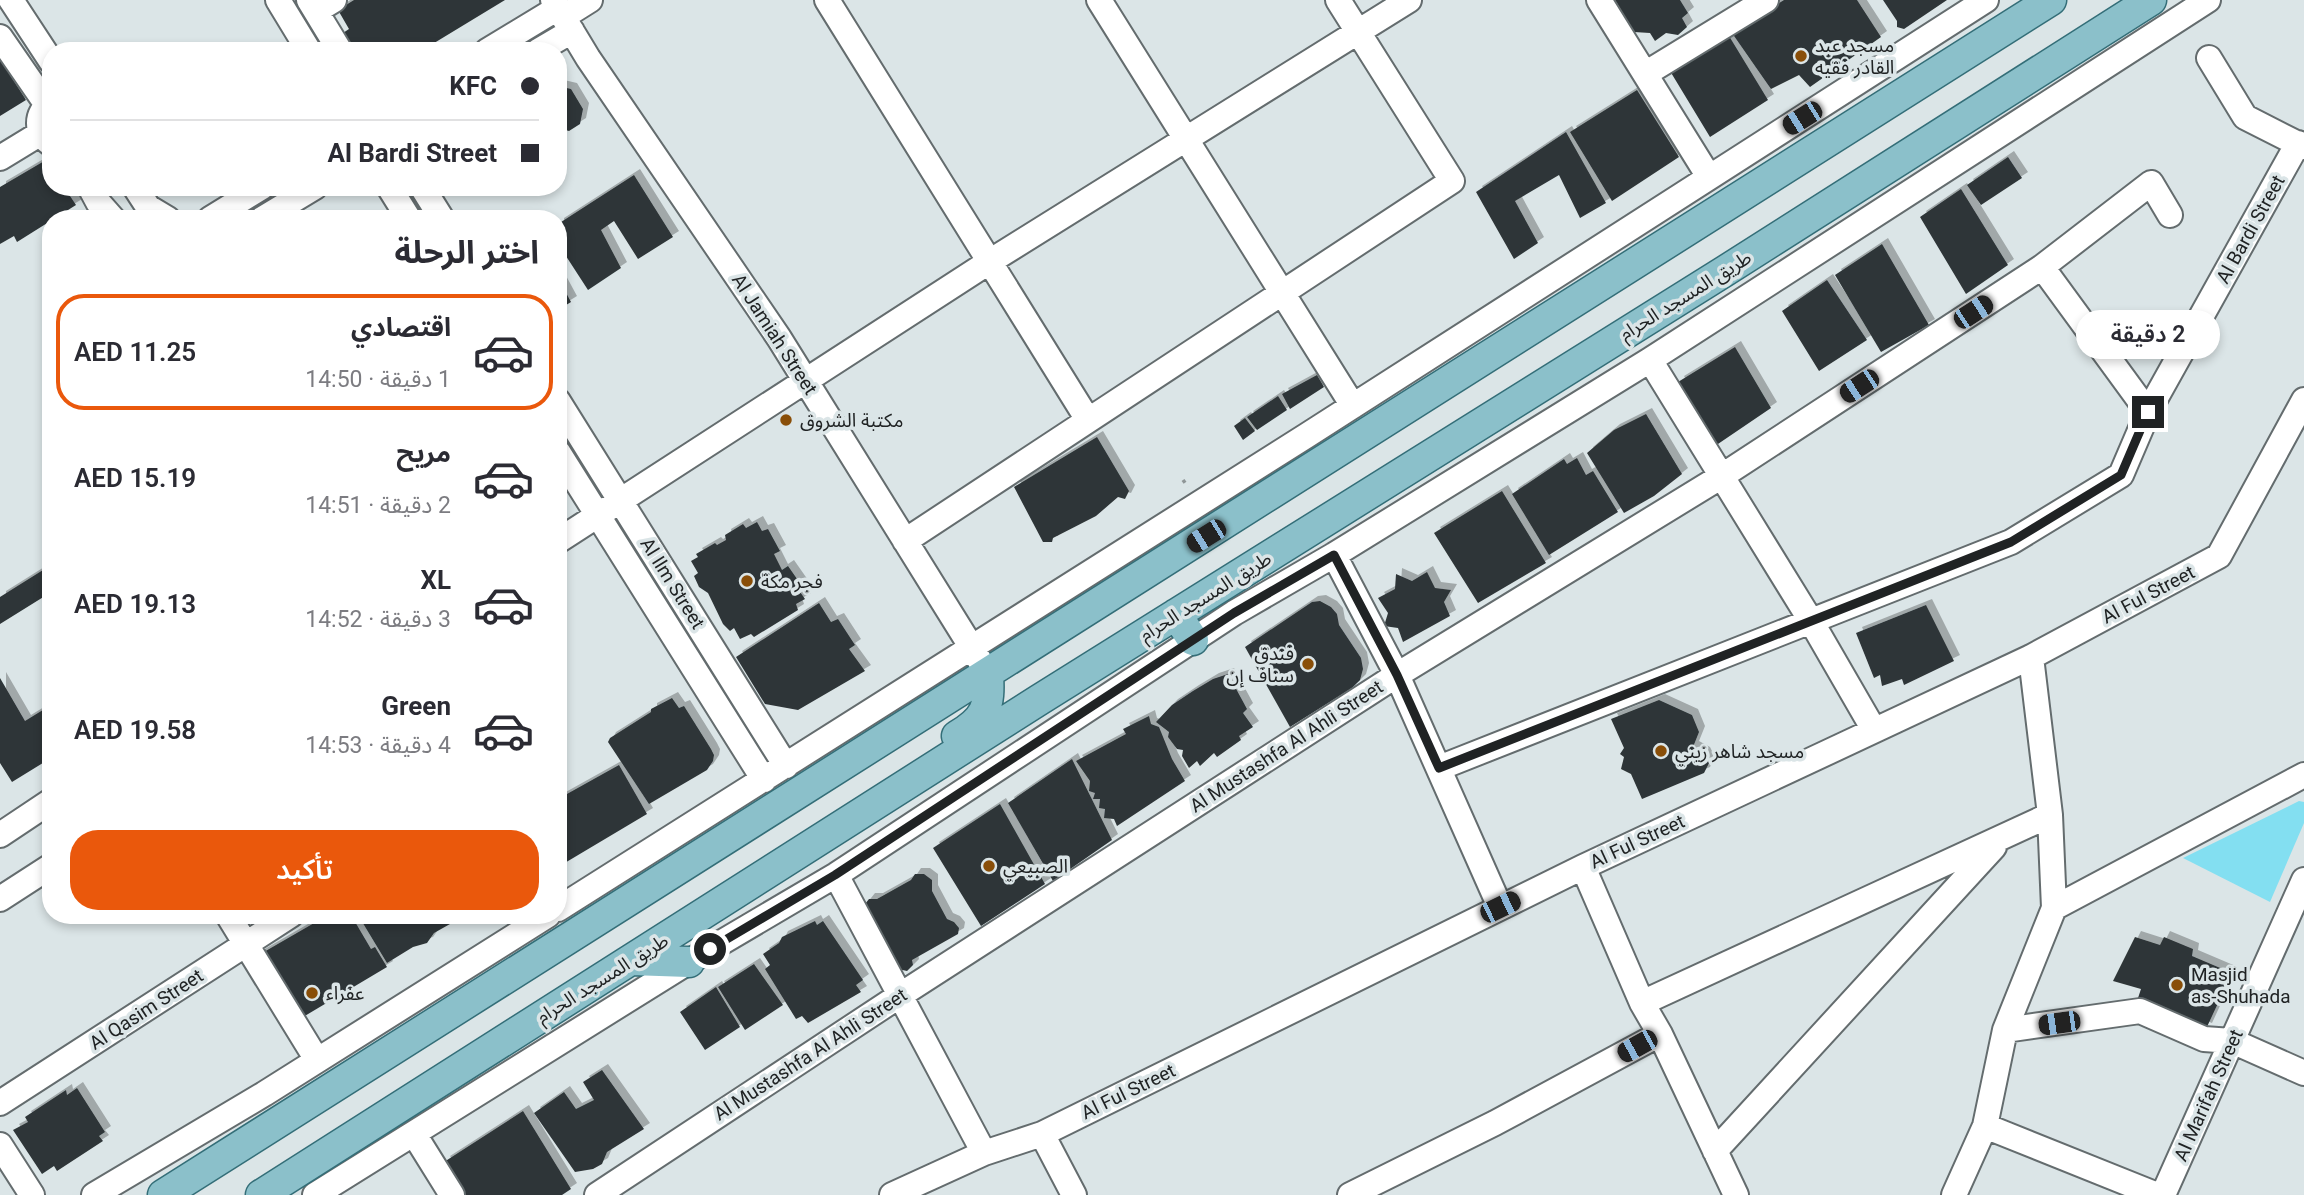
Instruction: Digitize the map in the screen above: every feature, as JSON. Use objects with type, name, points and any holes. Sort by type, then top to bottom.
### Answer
[{"type":"main road","points":[[163,1195],[2051,0]]},
{"type":"main road","name":"طريق المسجد الحرام","points":[[261,1195],[2151,0]]},
{"type":"main road","points":[[1176,614],[1193,639]]},
{"type":"main road","points":[[798,853],[821,821],[976,724],[990,698],[988,674]]},
{"type":"main road","points":[[631,960],[689,962]]},
{"type":"street","points":[[11,0],[42,47]]},
{"type":"street","points":[[278,0],[304,42]]},
{"type":"street","points":[[505,42],[590,0]]},
{"type":"street","points":[[827,0],[1088,421]]},
{"type":"street","points":[[1098,0],[1353,406]]},
{"type":"street","points":[[905,541],[1452,181],[1338,0]]},
{"type":"street","points":[[567,535],[989,262],[1409,0]]},
{"type":"street","points":[[1600,0],[1709,177]]},
{"type":"street","points":[[1645,74],[1766,0]]},
{"type":"street","points":[[567,903],[1306,436],[1986,0]]},
{"type":"street","points":[[315,1195],[689,962],[835,875],[1193,639],[1650,360],[2208,0]]},
{"type":"street","points":[[320,4],[336,42]]},
{"type":"street","points":[[544,42],[561,14]]},
{"type":"street","name":"Al Jamiah Street","points":[[561,14],[806,381],[988,674]]},
{"type":"street","points":[[0,37],[42,94]]},
{"type":"street","points":[[2209,58],[2245,117],[2301,145]]},
{"type":"street","points":[[2030,78],[2047,104]]},
{"type":"street","points":[[0,158],[42,140]]},
{"type":"street","name":"Al Bardi Street","points":[[1439,768],[2011,542],[2121,475],[2148,412],[2301,145]]},
{"type":"street","name":"Al Mustashfa Al Ahli Street","points":[[597,1195],[899,996],[1397,675],[1722,476],[2042,267],[2151,183],[2170,215]]},
{"type":"street","points":[[141,196],[153,210]]},
{"type":"street","points":[[225,210],[247,196]]},
{"type":"street","points":[[277,210],[299,196]]},
{"type":"street","points":[[2042,267],[2148,412]]},
{"type":"street","points":[[1650,360],[1811,621],[1874,730]]},
{"type":"street","name":"Al Ful Street","points":[[892,1195],[985,1153],[1042,1134],[1500,907],[2031,657],[2219,556],[2304,400]]},
{"type":"street","name":"Al Ilm Street","points":[[567,415],[786,766]]},
{"type":"street","points":[[1306,436],[1322,463]]},
{"type":"street","name":"Al Ilm Street","points":[[567,466],[764,780]]},
{"type":"street","points":[[1334,555],[1397,675],[1500,907]]},
{"type":"street","points":[[1954,1195],[1985,1126],[2005,1030],[2054,908],[2050,815],[2031,657]]},
{"type":"street","points":[[2054,908],[2304,775]]},
{"type":"street","points":[[0,835],[42,807]]},
{"type":"street","points":[[1642,1003],[2050,815]]},
{"type":"street","points":[[1715,1151],[2002,838]]},
{"type":"street","points":[[1583,867],[1642,1003],[1660,1034],[1735,1195]]},
{"type":"street","points":[[0,899],[42,872]]},
{"type":"street","points":[[835,875],[985,1153]]},
{"type":"street","name":"Al Marifah Street","points":[[2163,1195],[2304,880]]},
{"type":"street","points":[[234,924],[317,1060]]},
{"type":"street","name":"Al Qasim Street","points":[[0,1103],[277,924]]},
{"type":"street","points":[[94,1195],[264,1094],[534,924]]},
{"type":"street","points":[[2005,1030],[2140,1011],[2204,1040],[2232,1041],[2304,1073]]},
{"type":"street","points":[[1350,1195],[1495,1123],[1660,1034]]},
{"type":"street","points":[[264,1094],[279,1121]]},
{"type":"street","points":[[1985,1126],[2157,1195]]},
{"type":"street","points":[[414,1134],[452,1195]]},
{"type":"street","points":[[1042,1134],[1074,1195]]},
{"type":"street","points":[[0,1146],[32,1195]]},
{"type":"shaded area","points":[[2299,801],[2304,802],[2304,823],[2270,902],[2183,858]]},
{"type":"building","points":[[354,0],[505,0],[436,42],[348,42],[343,33],[349,29],[338,10]]},
{"type":"building","points":[[1615,0],[1680,0],[1688,13],[1682,18],[1687,27],[1678,35],[1666,33],[1655,41],[1650,33],[1634,32]]},
{"type":"building","name":"مسجد عبد القادر فقيه","points":[[1784,0],[1857,0],[1881,37],[1810,87],[1799,75],[1771,89],[1732,33]]},
{"type":"building","points":[[1883,0],[1947,0],[1904,29],[1897,27],[1897,21]]},
{"type":"building","points":[[1729,36],[1768,100],[1710,137],[1670,71]]},
{"type":"building","points":[[0,59],[26,100],[0,116]]},
{"type":"building","points":[[567,88],[571,89],[583,109],[580,124],[569,131]]},
{"type":"building","points":[[1637,90],[1679,157],[1612,201],[1570,132]]},
{"type":"building","points":[[1566,132],[1606,203],[1580,218],[1559,175],[1515,201],[1538,243],[1514,259],[1476,192]]},
{"type":"building","points":[[2008,157],[2022,178],[1981,205],[1967,185]]},
{"type":"building","points":[[42,162],[42,196],[70,196],[76,205],[68,210],[42,210],[42,226],[17,242],[14,236],[0,244],[0,187]]},
{"type":"building","points":[[634,175],[673,237],[638,259],[614,221],[601,230],[621,268],[588,290],[567,258],[567,218]]},
{"type":"building","points":[[1961,189],[2008,265],[1966,294],[1920,217]]},
{"type":"building","points":[[1882,244],[1929,325],[1881,352],[1835,275]]},
{"type":"building","points":[[1827,280],[1867,340],[1819,371],[1782,311]]},
{"type":"building","points":[[1735,347],[1771,408],[1715,446],[1678,382]]},
{"type":"building","points":[[1317,375],[1324,387],[1290,409],[1282,394]]},
{"type":"building","points":[[1278,396],[1287,410],[1257,430],[1247,417]]},
{"type":"building","points":[[1646,414],[1682,474],[1654,496],[1624,513],[1587,453],[1614,430]]},
{"type":"building","points":[[1245,418],[1255,431],[1243,440],[1234,426]]},
{"type":"building","points":[[1097,437],[1129,491],[1125,499],[1118,497],[1096,516],[1053,538],[1052,542],[1043,542],[1014,487]]},
{"type":"building","points":[[1577,458],[1586,475],[1593,471],[1618,512],[1549,555],[1512,494],[1564,459],[1567,464]]},
{"type":"building","points":[[1502,491],[1546,563],[1478,603],[1434,533]]},
{"type":"building","name":"فجر مكة","points":[[757,522],[762,531],[768,529],[780,551],[774,554],[782,570],[788,566],[802,586],[798,589],[805,599],[796,604],[798,610],[754,637],[751,634],[740,639],[734,628],[730,631],[723,624],[708,593],[699,587],[694,576],[698,573],[691,561],[698,557],[696,554],[726,540],[725,535],[743,524],[746,528]]},
{"type":"building","points":[[42,571],[42,598],[0,624],[0,597]]},
{"type":"building","points":[[1427,572],[1435,588],[1451,590],[1444,602],[1450,616],[1403,642],[1398,628],[1384,626],[1388,613],[1378,598],[1395,589],[1396,574],[1412,581]]},
{"type":"building","name":"فندق سناف إن","points":[[1320,601],[1337,614],[1339,625],[1361,658],[1363,669],[1360,680],[1352,688],[1290,727],[1245,647],[1312,602]]},
{"type":"building","points":[[819,603],[831,622],[838,619],[855,645],[849,649],[865,671],[798,710],[765,704],[736,657]]},
{"type":"building","points":[[1926,605],[1954,661],[1904,685],[1902,679],[1882,686],[1880,675],[1874,678],[1856,633]]},
{"type":"building","points":[[1228,674],[1247,709],[1243,713],[1253,727],[1239,736],[1241,740],[1217,757],[1214,753],[1200,766],[1197,761],[1189,768],[1182,756],[1183,750],[1177,749],[1168,737],[1169,732],[1156,722],[1172,705],[1193,691]]},
{"type":"building","points":[[0,678],[25,721],[42,711],[42,764],[12,782],[0,763]]},
{"type":"building","points":[[672,698],[679,708],[684,706],[711,749],[713,761],[707,770],[649,804],[608,742],[610,738],[651,712],[651,709]]},
{"type":"building","name":"مسجد شاهر زيني","points":[[1659,700],[1692,715],[1699,732],[1693,747],[1704,753],[1709,763],[1704,773],[1642,799],[1631,774],[1621,769],[1624,757],[1620,754],[1624,748],[1611,719]]},
{"type":"building","points":[[1149,716],[1151,724],[1159,727],[1172,759],[1185,781],[1117,826],[1114,819],[1104,818],[1105,809],[1099,808],[1100,799],[1093,799],[1095,793],[1089,791],[1090,781],[1076,761],[1126,734],[1123,729]]},
{"type":"building","points":[[1072,759],[1112,840],[1053,881],[1008,803]]},
{"type":"building","points":[[619,765],[647,814],[567,862],[567,794]]},
{"type":"building","name":"الصبيعي","points":[[1000,804],[1045,884],[981,926],[933,848]]},
{"type":"building","points":[[915,874],[924,874],[932,880],[932,891],[947,919],[959,928],[958,934],[912,960],[913,965],[907,971],[898,969],[861,909],[869,899],[877,899],[911,880]]},
{"type":"building","points":[[815,921],[817,925],[823,921],[863,980],[856,985],[861,992],[808,1023],[802,1016],[796,1019],[765,969],[770,965],[763,954],[779,943],[782,937]]},
{"type":"building","name":"عفراء","points":[[312,924],[356,924],[371,949],[375,947],[387,967],[298,1020],[257,956]]},
{"type":"building","points":[[363,924],[450,924],[434,933],[427,943],[413,947],[387,963]]},
{"type":"building","name":"Masjid as-Shuhada","points":[[2135,937],[2160,945],[2164,937],[2193,949],[2192,956],[2232,973],[2206,1029],[2137,1001],[2141,989],[2113,981]]},
{"type":"building","points":[[754,964],[783,1005],[745,1030],[718,987]]},
{"type":"building","points":[[716,987],[740,1027],[705,1050],[680,1012]]},
{"type":"building","points":[[602,1070],[644,1129],[607,1152],[602,1164],[593,1169],[575,1172],[534,1113],[564,1092],[576,1109],[594,1100],[583,1082]]},
{"type":"building","points":[[77,1088],[105,1132],[99,1136],[103,1141],[57,1171],[54,1166],[42,1174],[13,1130],[28,1122],[25,1117],[66,1090],[67,1095]]},
{"type":"building","points":[[523,1111],[571,1189],[562,1195],[466,1195],[444,1162]]},
{"type":"place","name":"مسجد عبد القادر فقيه","points":[[1801,56]]},
{"type":"place","name":"مكتبة الشروق","points":[[786,420]]},
{"type":"place","name":"فجر مكة","points":[[747,581]]},
{"type":"place","name":"فندق سناف إن","points":[[1308,664]]},
{"type":"place","name":"مسجد شاهر زيني","points":[[1661,751]]},
{"type":"place","name":"الصبيعي","points":[[989,866]]},
{"type":"place","name":"Masjid as-Shuhada","points":[[2177,985]]},
{"type":"place","name":"عفراء","points":[[312,993]]},
{"type":"route","points":[[710,949],[835,875],[1234,613],[1334,555],[1397,675],[1439,768],[2011,542],[2121,475],[2148,412]]}]
